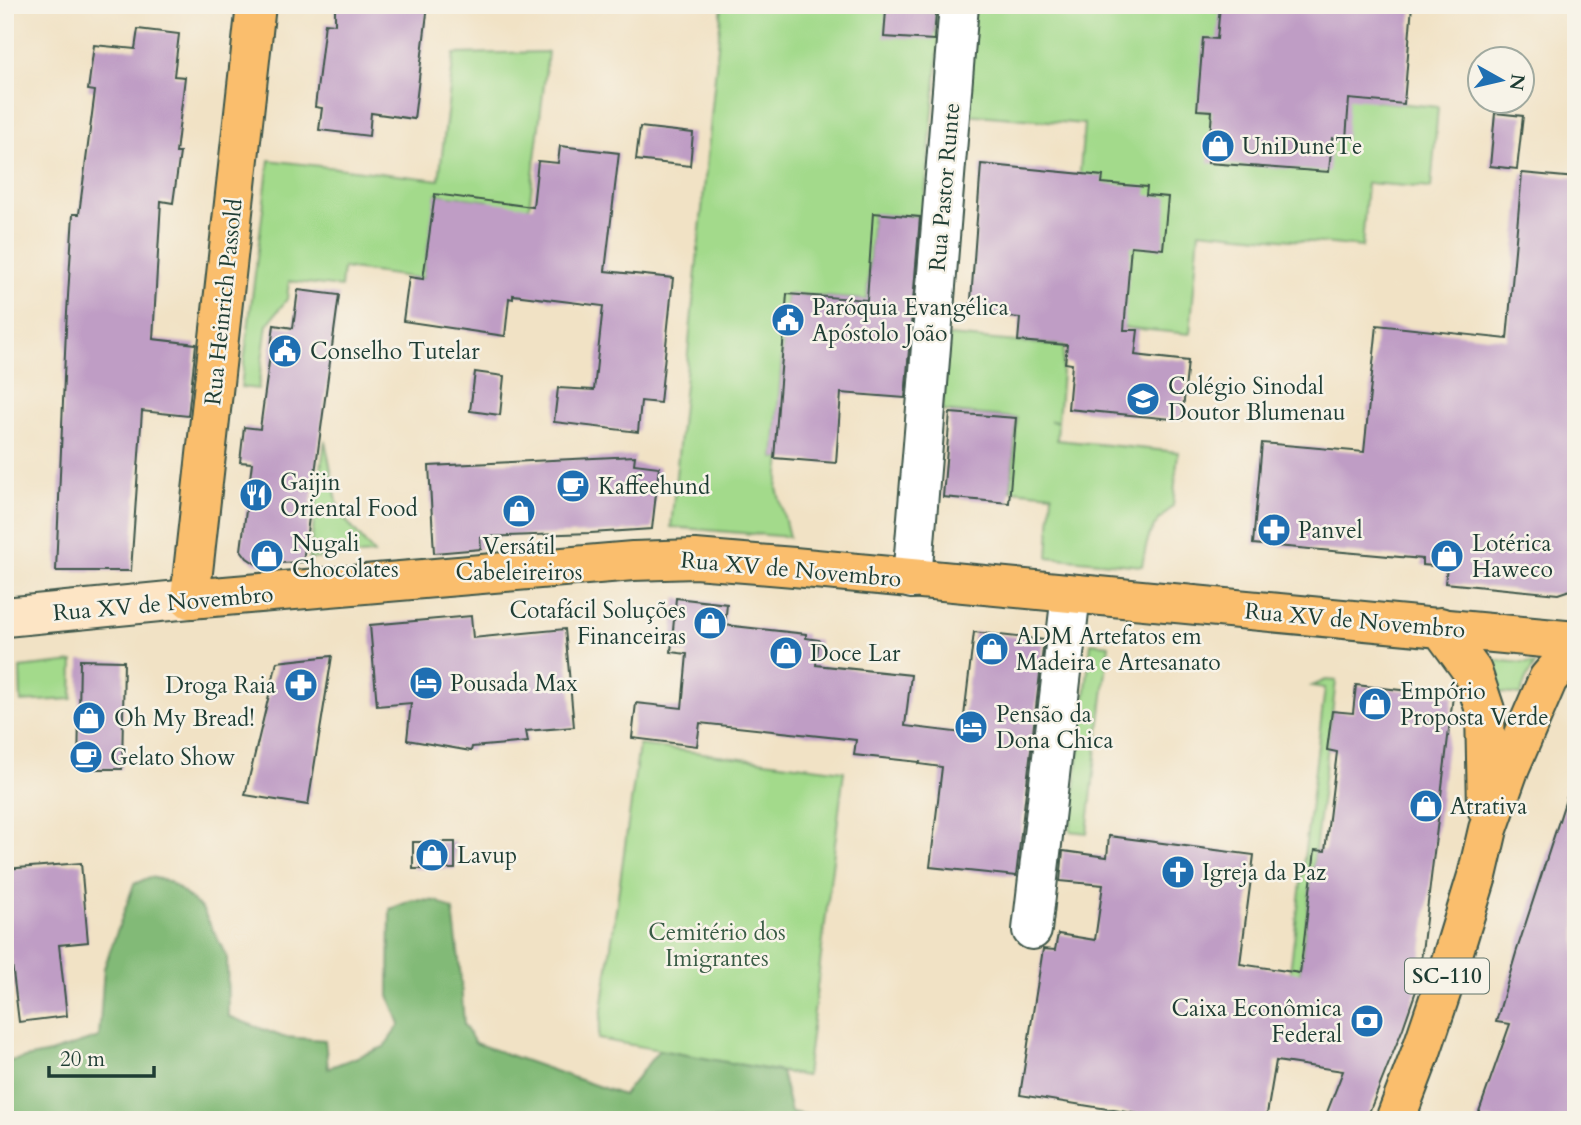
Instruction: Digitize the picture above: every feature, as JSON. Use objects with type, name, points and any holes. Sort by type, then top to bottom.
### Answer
[{"type":"main road","name":"Rua Heinrich Passold","points":[[190,599],[256,5]]},
{"type":"main road","name":"Rua XV de Novembro","points":[[5,617],[659,559],[695,559],[1576,641]]},
{"type":"main road","points":[[1440,627],[1472,671],[1485,710],[1488,829]]},
{"type":"main road","points":[[1488,829],[1510,767],[1548,679],[1576,650]]},
{"type":"main road","name":"SC-110","points":[[1395,1120],[1442,990],[1488,829]]},
{"type":"street","name":"Rua Pastor Runte","points":[[912,579],[958,5]]},
{"type":"street","points":[[1032,930],[1071,594]]},
{"type":"green space","points":[[722,5],[942,5],[941,21],[936,22],[936,32],[940,34],[923,217],[873,214],[867,300],[787,294],[774,458],[781,459],[777,488],[789,537],[671,527]]},
{"type":"green space","points":[[974,5],[1383,5],[1375,101],[1438,107],[1431,188],[1367,183],[1362,247],[1199,231],[1190,334],[1067,322],[1084,124],[965,114]]},
{"type":"green space","points":[[548,52],[524,249],[488,201],[436,194],[423,279],[343,268],[341,287],[289,281],[287,299],[267,325],[258,389],[241,387],[269,160],[439,180],[454,54]]},
{"type":"green space","points":[[949,336],[1064,346],[1058,421],[1050,421],[1058,422],[1057,440],[1178,452],[1173,506],[1151,532],[1142,566],[1048,557],[1052,494],[1011,490],[1017,418],[942,411]]},
{"type":"green space","points":[[325,440],[339,512],[374,554],[309,559]]},
{"type":"green space","points":[[1091,643],[1109,645],[1087,833],[1070,831]]},
{"type":"green space","points":[[1492,660],[1535,664],[1520,695],[1496,692],[1497,676]]},
{"type":"green space","points":[[73,662],[72,699],[21,702],[20,668]]},
{"type":"green space","points":[[1326,680],[1336,681],[1293,1030],[1290,972],[1325,688],[1312,686]]},
{"type":"green space","name":"Cemitério dos Imigrantes","points":[[639,745],[844,771],[806,1076],[598,1039]]},
{"type":"green space","points":[[150,877],[168,881],[202,909],[227,957],[228,1016],[283,1037],[325,1040],[328,1068],[384,1047],[400,1024],[389,996],[390,909],[413,900],[437,901],[453,910],[464,1025],[475,1043],[623,1095],[659,1050],[781,1072],[791,1112],[830,1120],[5,1120],[5,1062],[50,1053],[99,1037],[104,968],[134,884]]},
{"type":"building","points":[[335,5],[428,5],[414,119],[371,113],[369,136],[319,130],[322,108],[315,107],[325,23],[335,24]]},
{"type":"building","points":[[1220,5],[1412,5],[1404,104],[1349,99],[1346,139],[1332,138],[1329,172],[1208,163],[1212,111],[1197,110],[1203,38],[1217,39]]},
{"type":"building","points":[[886,10],[936,13],[934,40],[884,37]]},
{"type":"building","points":[[138,29],[179,34],[174,76],[185,77],[176,153],[180,153],[173,203],[161,201],[153,339],[196,344],[188,416],[142,411],[131,571],[56,571],[73,214],[79,214],[95,91],[88,90],[94,45],[135,49]]},
{"type":"building","points":[[1495,116],[1523,116],[1517,169],[1490,166]]},
{"type":"building","points":[[640,127],[693,133],[690,166],[636,160]]},
{"type":"building","points":[[560,146],[619,153],[605,271],[673,278],[660,403],[641,401],[638,432],[554,422],[558,388],[594,390],[603,306],[513,295],[513,299],[509,298],[505,336],[403,321],[409,277],[423,279],[435,194],[533,207],[538,161],[558,163]]},
{"type":"building","points":[[981,164],[1103,176],[1102,183],[1147,187],[1146,195],[1168,197],[1163,249],[1131,246],[1124,330],[1138,330],[1135,355],[1188,361],[1182,420],[1068,409],[1072,364],[1065,363],[1067,345],[1018,341],[1020,318],[970,314]]},
{"type":"building","points":[[1522,173],[1576,178],[1576,588],[1558,594],[1445,583],[1447,567],[1422,565],[1422,559],[1253,544],[1262,443],[1364,452],[1377,325],[1507,339]]},
{"type":"building","points":[[873,213],[920,217],[905,398],[841,393],[836,463],[774,458],[787,294],[867,300]]},
{"type":"building","points":[[298,290],[339,295],[303,562],[256,564],[241,550],[252,463],[240,462],[244,427],[260,429],[274,325],[293,328]]},
{"type":"building","points":[[475,372],[504,376],[500,415],[470,411]]},
{"type":"building","points":[[950,413],[1016,418],[1009,503],[943,497]]},
{"type":"building","points":[[635,456],[634,464],[659,467],[652,529],[480,537],[481,549],[434,553],[429,466]]},
{"type":"building","points":[[676,598],[727,604],[725,625],[806,634],[806,638],[819,640],[816,665],[911,675],[905,726],[962,733],[974,632],[1044,640],[1016,876],[930,867],[942,767],[854,755],[856,740],[700,723],[697,746],[632,738],[636,703],[682,708],[687,654],[671,652]]},
{"type":"building","points":[[471,616],[473,638],[565,629],[574,727],[526,731],[528,742],[472,747],[471,751],[407,740],[411,703],[377,706],[370,625]]},
{"type":"building","points":[[332,656],[308,805],[245,795],[277,662]]},
{"type":"building","points":[[80,660],[124,661],[122,769],[78,769]]},
{"type":"building","points":[[1356,685],[1453,696],[1418,985],[1366,1120],[1324,1120],[1343,1071],[1276,1061],[1266,1120],[1176,1120],[1020,1095],[1043,949],[1055,950],[1058,934],[1095,940],[1103,885],[1060,881],[1063,851],[1107,857],[1109,836],[1254,855],[1240,964],[1300,973],[1315,850],[1325,851],[1337,752],[1327,750],[1332,711],[1353,713]]},
{"type":"building","points":[[1570,787],[1576,788],[1576,1120],[1476,1120],[1510,1024],[1496,1022]]},
{"type":"building","points":[[413,842],[455,842],[455,869],[413,869]]},
{"type":"building","points":[[81,863],[88,942],[59,945],[67,1016],[19,1022],[10,947],[5,948],[5,869]]},
{"type":"place","name":"UniDuneTe","points":[[1218,146]]},
{"type":"place","name":"Paróquia Evangélica Apóstolo João","points":[[788,320]]},
{"type":"place","name":"Conselho Tutelar","points":[[285,351]]},
{"type":"place","name":"Colégio Sinodal Doutor Blumenau","points":[[1143,399]]},
{"type":"place","name":"Kaffeehund","points":[[573,486]]},
{"type":"place","name":"Gaijin Oriental Food","points":[[256,495]]},
{"type":"place","name":"Versátil Cabeleireiros","points":[[519,511]]},
{"type":"place","name":"Panvel","points":[[1274,530]]},
{"type":"place","name":"Nugali Chocolates","points":[[267,556]]},
{"type":"place","name":"Lotérica Haweco","points":[[1447,556]]},
{"type":"place","name":"Cotafácil Soluções Financeiras","points":[[710,623]]},
{"type":"place","name":"ADM Artefatos em Madeira e Artesanato","points":[[992,649]]},
{"type":"place","name":"Doce Lar","points":[[786,653]]},
{"type":"place","name":"Pousada Max","points":[[426,683]]},
{"type":"place","name":"Droga Raia","points":[[301,685]]},
{"type":"place","name":"Empório Proposta Verde","points":[[1375,704]]},
{"type":"place","name":"Oh My Bread!","points":[[89,718]]},
{"type":"place","name":"Pensão da Dona Chica","points":[[971,727]]},
{"type":"place","name":"Gelato Show","points":[[86,757]]},
{"type":"place","name":"Atrativa","points":[[1426,806]]},
{"type":"place","name":"Lavup","points":[[432,855]]},
{"type":"place","name":"Igreja da Paz","points":[[1178,872]]},
{"type":"place","name":"Caixa Econômica Federal","points":[[1367,1021]]}]
